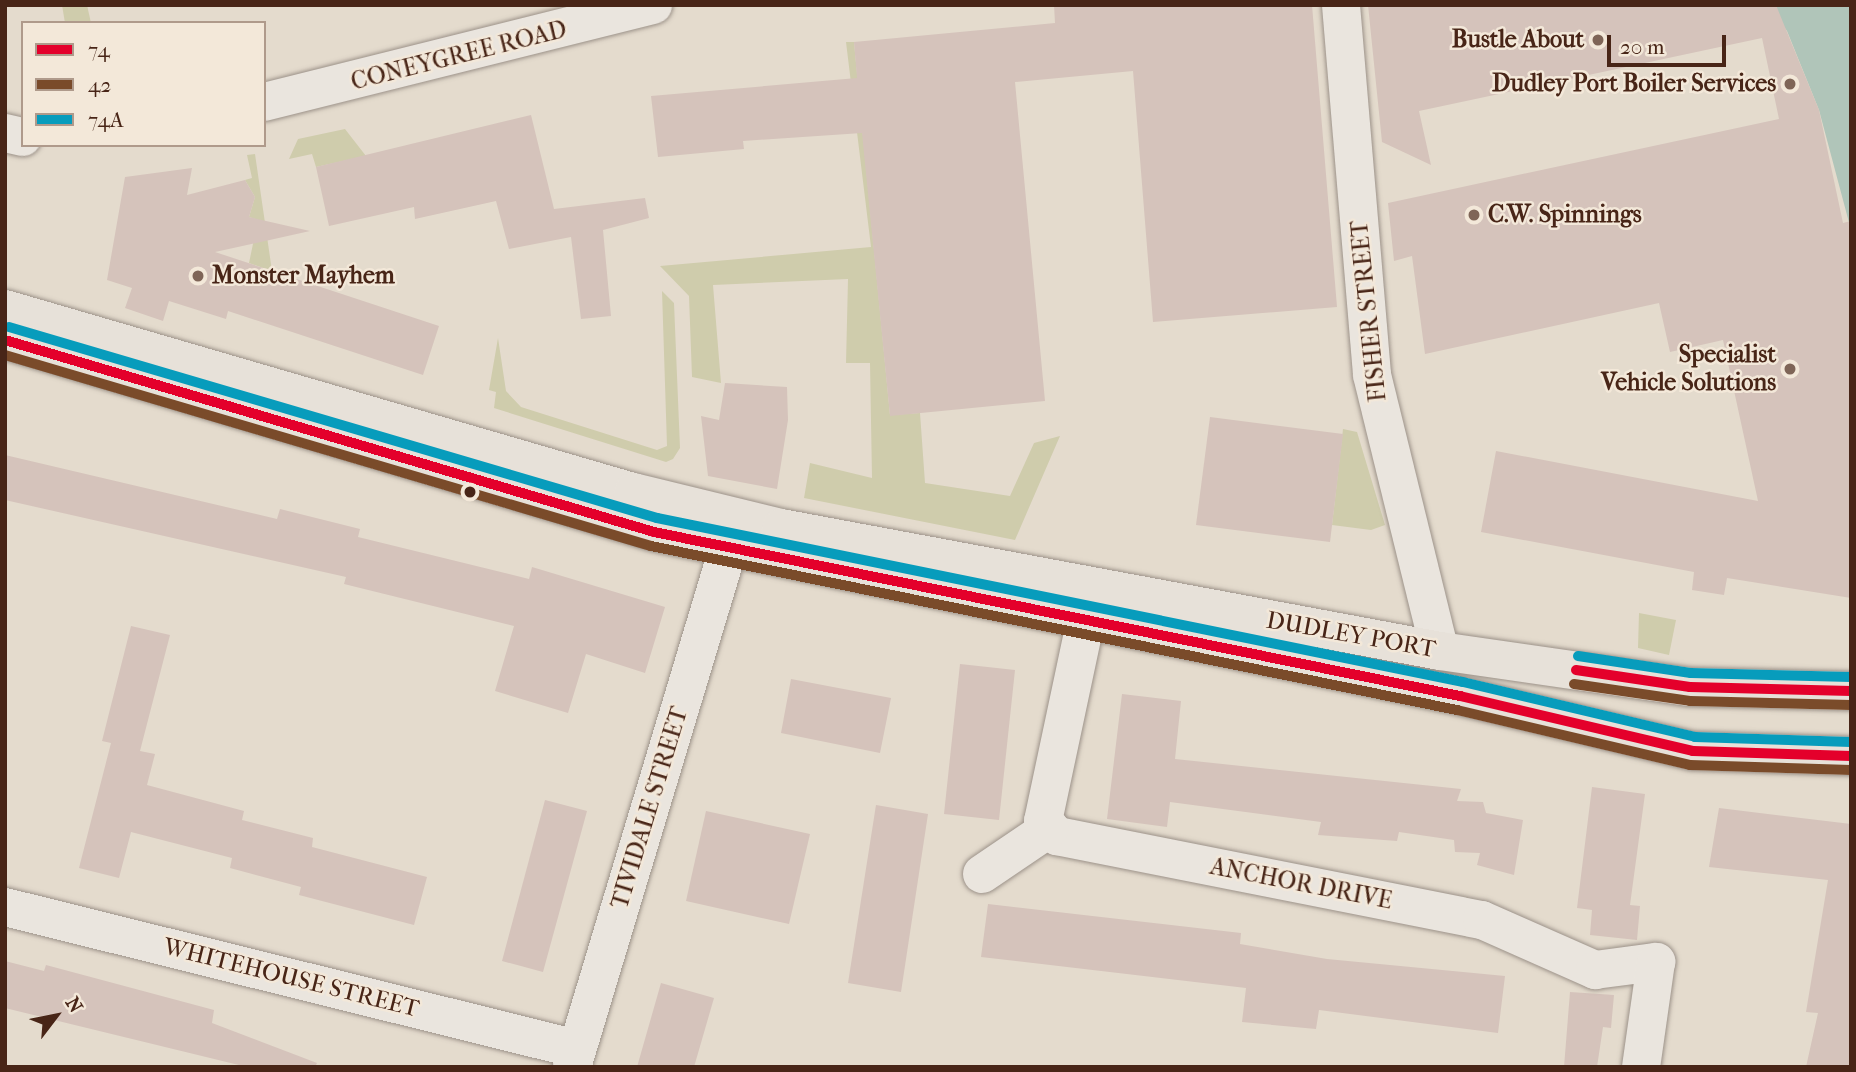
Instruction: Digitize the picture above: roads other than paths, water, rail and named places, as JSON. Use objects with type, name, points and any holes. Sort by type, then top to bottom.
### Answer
[{"type":"highway","points":[[5,309],[681,505],[692,526],[741,535]]},
{"type":"highway","name":"DUDLEY PORT","points":[[5,340],[625,526],[741,535],[975,564],[1126,595],[1440,651],[1690,687],[1851,691]]},
{"type":"highway","name":"DUDLEY PORT","points":[[741,535],[1086,619],[1399,683],[1693,751],[1851,756]]},
{"type":"highway","points":[[975,564],[988,583],[1080,603],[1086,619],[1126,595]]},
{"type":"highway","points":[[1399,683],[1425,670],[1440,651],[1452,677],[1489,684],[1520,710]]},
{"type":"street","name":"CONEYGREE ROAD","points":[[266,102],[653,5]]},
{"type":"street","name":"FISHER STREET","points":[[1341,5],[1372,375],[1440,651]]},
{"type":"street","name":"TIVIDALE STREET","points":[[575,1058],[741,535]]},
{"type":"street","points":[[982,874],[1050,828],[1043,821],[1086,619]]},
{"type":"street","name":"ANCHOR DRIVE","points":[[1050,828],[1057,836],[1482,920],[1595,970],[1656,962],[1641,1067]]},
{"type":"street","name":"WHITEHOUSE STREET","points":[[5,907],[575,1058]]},
{"type":"place","name":"Bustle About","points":[[1598,40]]},
{"type":"place","name":"Dudley Port Boiler Services","points":[[1790,84]]},
{"type":"place","name":"C.W. Spinnings","points":[[1474,215]]},
{"type":"place","name":"Monster Mayhem","points":[[198,276]]},
{"type":"place","name":"Specialist Vehicle Solutions","points":[[1790,369]]}]
